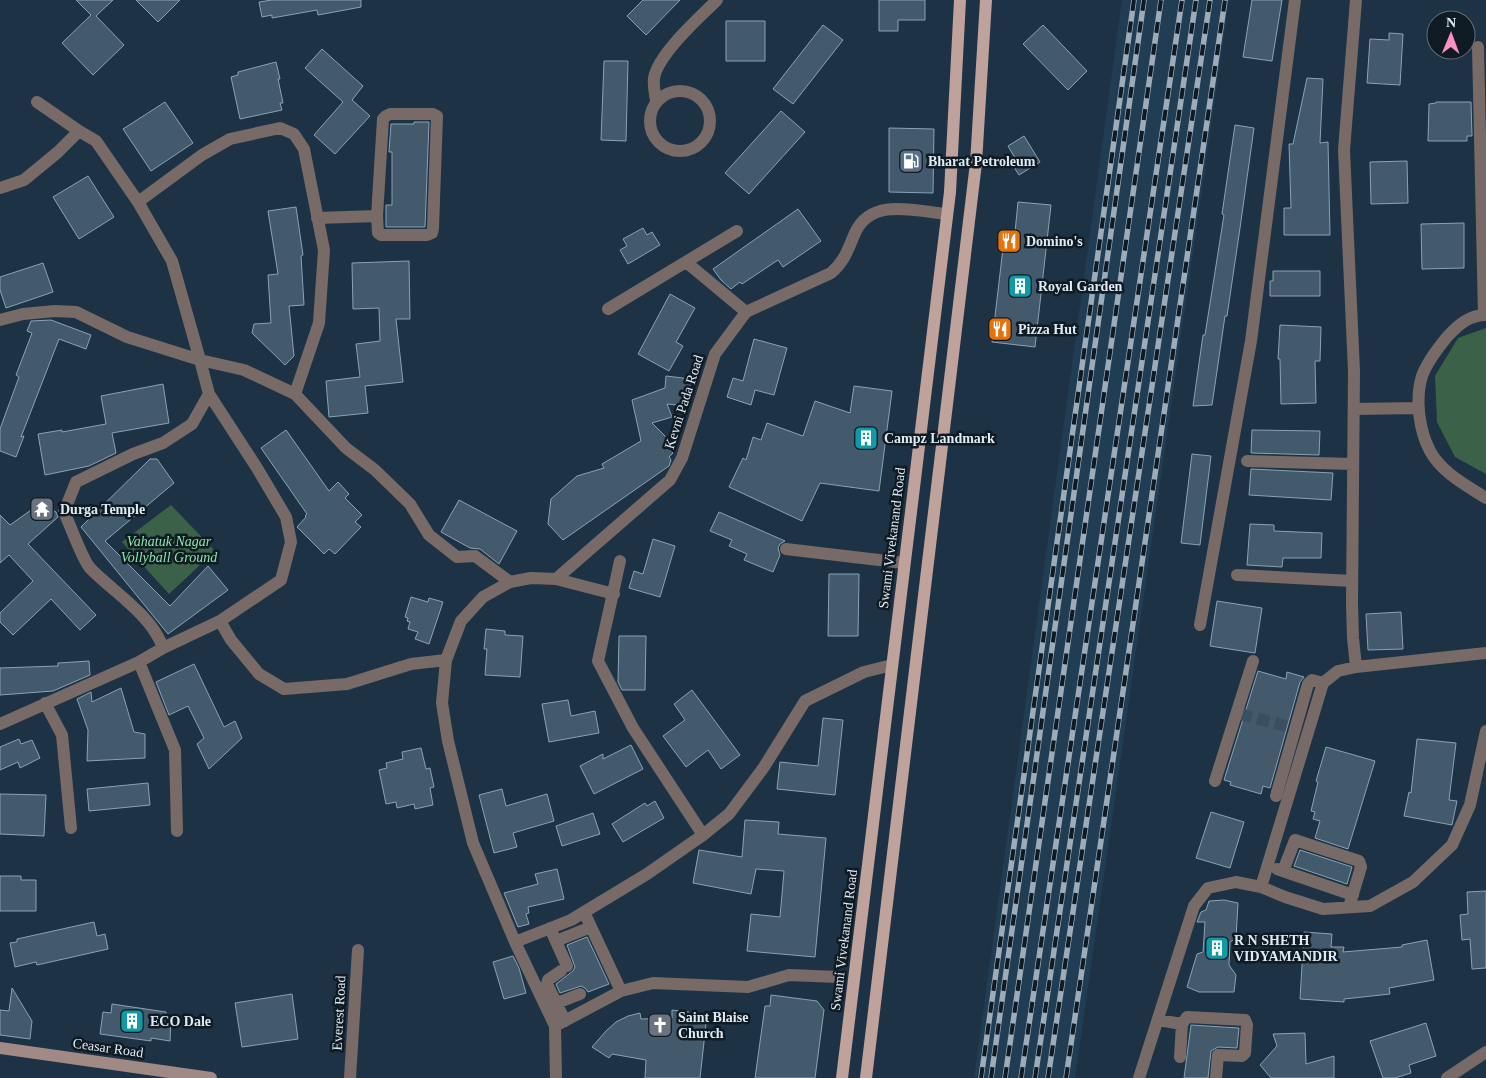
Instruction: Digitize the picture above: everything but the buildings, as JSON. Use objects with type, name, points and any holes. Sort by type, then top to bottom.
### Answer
[{"type":"main road","name":"Swami Vivekanand Road","points":[[842,1078],[950,192],[960,0]]},
{"type":"main road","points":[[866,1078],[976,163],[986,0]]},
{"type":"main road","points":[[950,192],[972,190]]},
{"type":"main road","points":[[855,976],[878,978]]},
{"type":"main road","name":"Ceasar Road","points":[[0,1048],[211,1078]]},
{"type":"street","points":[[656,102],[672,91],[692,92],[700,97],[710,113],[711,123],[704,141],[686,151],[675,151],[661,144],[651,132],[649,121],[651,111],[656,102],[654,77],[659,66],[693,23],[717,0]]},
{"type":"street","points":[[1200,625],[1251,341],[1295,0]]},
{"type":"street","points":[[1356,0],[1344,150],[1354,362],[1352,581],[1353,638],[1356,667]]},
{"type":"street","points":[[1478,47],[1485,315],[1470,318],[1456,328],[1436,350],[1422,376],[1419,399],[1421,425],[1431,452],[1446,471],[1486,498]]},
{"type":"street","points":[[0,724],[139,662],[162,648],[220,621],[281,580],[291,542],[286,517],[209,394],[172,261],[138,202],[96,141],[37,102]]},
{"type":"street","points":[[390,114],[434,114],[437,116],[434,228],[432,233],[427,235],[381,235],[377,230],[377,216],[383,119],[390,114]]},
{"type":"street","points":[[138,202],[202,155],[230,139],[280,128],[294,134],[304,149],[324,250],[319,323],[295,394]]},
{"type":"street","points":[[0,188],[24,180],[58,152],[79,131]]},
{"type":"street","name":"Kevni Pada Road","points":[[556,579],[670,480],[682,458],[715,354],[746,312],[831,273],[841,265],[860,224],[876,211],[891,208],[946,214]]},
{"type":"street","points":[[317,218],[377,216]]},
{"type":"street","points":[[608,309],[737,231]]},
{"type":"street","points":[[686,262],[746,312]]},
{"type":"street","points":[[0,320],[23,314],[76,312],[127,337],[200,360],[244,370],[295,394],[346,448],[376,470],[410,504],[429,535],[457,556],[475,556],[510,582]]},
{"type":"street","points":[[162,648],[159,638],[136,610],[89,566],[64,512],[76,482],[133,454],[163,443],[192,424],[209,394]]},
{"type":"street","points":[[1354,409],[1420,408]]},
{"type":"street","points":[[1247,461],[1353,464]]},
{"type":"street","points":[[786,550],[904,562]]},
{"type":"street","points":[[620,562],[598,661],[633,728],[703,835]]},
{"type":"street","points":[[1237,575],[1352,581]]},
{"type":"street","points":[[560,1023],[515,942],[473,843],[448,741],[442,702],[446,660],[461,621],[483,597],[510,582],[531,578],[556,579],[614,594]]},
{"type":"street","points":[[220,621],[231,640],[259,674],[284,689],[347,684],[411,664],[446,660]]},
{"type":"street","points":[[1261,887],[1323,683],[1338,671],[1356,667],[1486,653]]},
{"type":"street","points":[[1215,781],[1239,714],[1252,661]]},
{"type":"street","points":[[139,662],[175,750],[177,831]]},
{"type":"street","points":[[515,942],[571,920],[647,874],[703,835],[729,814],[764,767],[805,700],[864,672],[892,665]]},
{"type":"street","points":[[1276,796],[1308,682],[1312,680],[1323,683]]},
{"type":"street","points":[[45,703],[62,735],[71,828]]},
{"type":"street","points":[[1294,728],[1308,732]]},
{"type":"street","points":[[1139,1078],[1194,906],[1208,888],[1236,882],[1261,887],[1323,909],[1370,906],[1414,882],[1452,845],[1470,805],[1486,731]]},
{"type":"street","points":[[1283,871],[1295,840],[1360,861],[1361,867],[1349,907]]},
{"type":"street","points":[[1267,866],[1353,894]]},
{"type":"street","points":[[584,912],[621,990]]},
{"type":"street","points":[[556,940],[591,926]]},
{"type":"street","points":[[550,928],[556,940],[564,968],[548,980],[557,1003],[560,1023],[556,1078]]},
{"type":"street","name":"Everest Road","points":[[350,1078],[358,950]]},
{"type":"street","points":[[560,1023],[621,990],[653,983],[748,987],[789,975],[838,977]]},
{"type":"street","points":[[557,1003],[580,994]]},
{"type":"street","points":[[1180,1057],[1182,1024],[1187,1017],[1245,1020],[1247,1025],[1244,1053],[1242,1056],[1218,1056],[1216,1078]]},
{"type":"street","points":[[1158,1020],[1182,1024]]},
{"type":"street","points":[[1447,1078],[1486,1052]]},
{"type":"shaded area","points":[[1122,0],[1229,0],[1075,1078],[974,1078]]},
{"type":"green space","points":[[1486,328],[1486,474],[1455,457],[1437,422],[1435,376],[1458,338]]},
{"type":"green space","name":"Vahatuk Nagar Vollyball Ground","points":[[171,505],[215,551],[169,594],[122,542]]},
{"type":"tunnel","points":[[1240,714],[1294,728]]},
{"type":"railway","points":[[981,1078],[1134,0]]},
{"type":"railway","points":[[991,1078],[1144,0]]},
{"type":"railway","points":[[1005,1078],[1161,0]]},
{"type":"railway","points":[[1021,1078],[1182,0]]},
{"type":"railway","points":[[1035,1078],[1196,0]]},
{"type":"railway","points":[[1048,1078],[1210,0]]},
{"type":"railway","points":[[1066,1078],[1225,0]]},
{"type":"place","name":"Bharat Petroleum","points":[[911,161]]},
{"type":"place","name":"Domino's","points":[[1009,241]]},
{"type":"place","name":"Royal Garden","points":[[1020,286]]},
{"type":"place","name":"Pizza Hut","points":[[1000,329]]},
{"type":"place","name":"Campz Landmark","points":[[866,438]]},
{"type":"place","name":"Durga Temple","points":[[42,509]]},
{"type":"place","name":"R N SHETH VIDYAMANDIR","points":[[1217,948]]},
{"type":"place","name":"ECO Dale","points":[[132,1021]]},
{"type":"place","name":"Saint Blaise Church","points":[[660,1025]]}]
